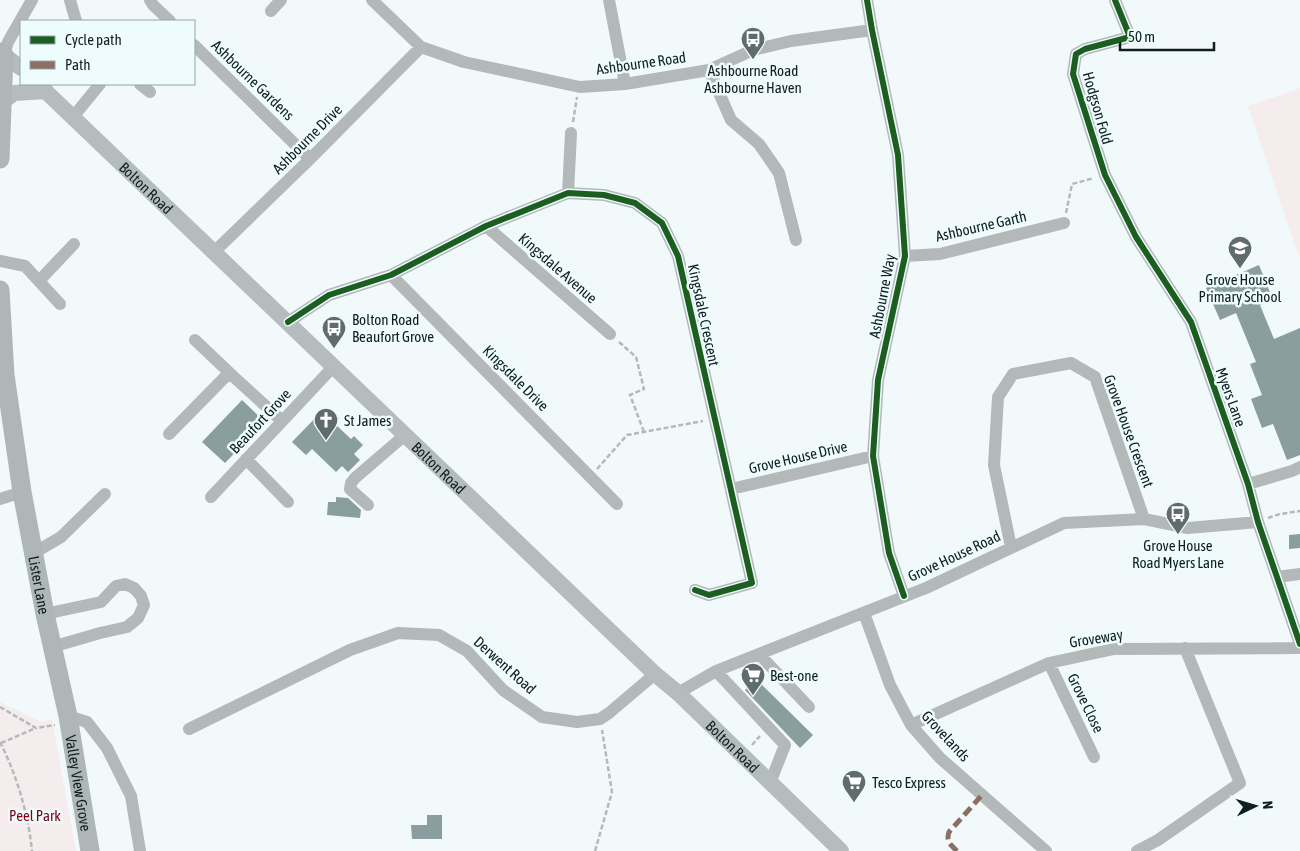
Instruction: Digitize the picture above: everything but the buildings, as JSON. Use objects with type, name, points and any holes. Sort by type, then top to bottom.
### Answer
[{"type":"highway","points":[[0,159],[2,53]]},
{"type":"highway","name":"Lister Lane","points":[[0,290],[5,375],[22,492],[45,614],[68,720]]},
{"type":"highway","name":"Valley View Grove","points":[[68,720],[90,851]]},
{"type":"main road","points":[[2,53],[20,67]]},
{"type":"main road","points":[[2,96],[42,88]]},
{"type":"main road","name":"Bolton Road","points":[[42,88],[655,674],[678,693],[841,851]]},
{"type":"street","points":[[21,20],[32,0]]},
{"type":"street","points":[[70,0],[76,20]]},
{"type":"street","points":[[150,0],[169,20]]},
{"type":"street","points":[[271,11],[282,0]]},
{"type":"street","name":"Ashbourne Road","points":[[372,0],[421,47],[464,62],[580,87],[625,84],[709,70],[753,50],[791,41],[872,30]]},
{"type":"street","points":[[610,0],[625,84]]},
{"type":"street","name":"Ashbourne Way","points":[[867,0],[898,155],[905,256],[878,380],[873,456],[889,552],[904,596]]},
{"type":"street","name":"Hodgson Fold","points":[[1104,174],[1073,74],[1076,54],[1086,49],[1130,36],[1115,0]]},
{"type":"street","points":[[2,53],[20,21]]},
{"type":"street","name":"Ashbourne Gardens","points":[[195,46],[310,159]]},
{"type":"street","name":"Ashbourne Drive","points":[[214,252],[421,47]]},
{"type":"street","points":[[709,70],[731,120],[759,144],[779,173],[796,240]]},
{"type":"street","points":[[72,117],[99,85]]},
{"type":"street","points":[[141,85],[150,92]]},
{"type":"street","points":[[568,193],[571,133]]},
{"type":"street","name":"Myers Lane","points":[[1104,174],[1136,237],[1191,322],[1248,484],[1258,522],[1300,644]]},
{"type":"street","name":"Kingsdale Crescent","points":[[288,322],[329,296],[391,275],[486,226],[568,193],[604,195],[635,203],[662,223],[678,256],[752,583],[709,595],[695,590]]},
{"type":"street","name":"Ashbourne Garth","points":[[905,256],[940,254],[1064,223]]},
{"type":"street","name":"Kingsdale Avenue","points":[[486,226],[610,334]]},
{"type":"street","points":[[39,281],[74,244]]},
{"type":"street","points":[[0,261],[25,266],[60,304]]},
{"type":"street","name":"Kingsdale Drive","points":[[391,275],[618,504]]},
{"type":"street","points":[[195,340],[282,421]]},
{"type":"street","name":"Grove House Crescent","points":[[1011,547],[994,465],[998,397],[1013,374],[1071,363],[1095,376],[1144,519]]},
{"type":"street","name":"Beaufort Grove","points":[[212,497],[334,367]]},
{"type":"street","points":[[169,434],[229,373]]},
{"type":"street","points":[[368,504],[350,489],[351,483],[405,435]]},
{"type":"street","name":"Grove House Drive","points":[[731,489],[873,456]]},
{"type":"street","points":[[246,459],[288,502]]},
{"type":"street","points":[[1248,484],[1292,472],[1300,467]]},
{"type":"street","points":[[0,499],[22,492]]},
{"type":"street","points":[[34,553],[61,537],[105,494]]},
{"type":"street","name":"Grove House Road","points":[[678,693],[716,671],[926,588],[1064,523],[1144,519],[1188,528],[1258,522]]},
{"type":"street","points":[[1277,577],[1300,574]]},
{"type":"street","points":[[45,614],[101,602],[116,586],[125,584],[134,588],[141,596],[144,604],[138,618],[127,628],[52,647]]},
{"type":"street","name":"Grovelands","points":[[864,613],[890,685],[911,725],[940,758],[1046,851]]},
{"type":"street","name":"Derwent Road","points":[[189,729],[350,650],[398,632],[439,635],[460,647],[504,690],[542,717],[577,722],[600,719]]},
{"type":"street","points":[[1137,851],[1158,840],[1240,783],[1185,648]]},
{"type":"street","name":"Groveway","points":[[911,725],[1049,663],[1114,649],[1300,648]]},
{"type":"street","points":[[759,654],[809,707]]},
{"type":"street","name":"Grove Close","points":[[1049,663],[1094,757]]},
{"type":"street","points":[[716,671],[785,745],[770,783]]},
{"type":"street","points":[[600,719],[655,674]]},
{"type":"street","points":[[68,720],[87,722],[107,748],[131,796],[140,851]]},
{"type":"path","points":[[571,133],[580,87]]},
{"type":"path","points":[[1064,223],[1072,184],[1104,174]]},
{"type":"path","points":[[610,334],[636,357],[644,389],[630,395],[644,432]]},
{"type":"path","points":[[590,477],[627,435],[714,418]]},
{"type":"path","points":[[1258,522],[1280,514],[1300,511]]},
{"type":"path","points":[[0,707],[36,728]]},
{"type":"path","points":[[594,851],[612,792],[600,719]]},
{"type":"path","points":[[32,851],[30,829],[20,788],[0,743],[36,728],[68,720]]},
{"type":"path","points":[[742,755],[768,726]]},
{"type":"green space","points":[[1300,88],[1300,256],[1299,257],[1248,106]]},
{"type":"green space","name":"Peel Park","points":[[0,702],[42,722],[52,719],[76,851],[0,851]]},
{"type":"marked path","points":[[957,851],[948,841],[949,832],[982,795]]},
{"type":"cycle path","points":[[867,0],[898,155],[905,256],[878,380],[873,456],[889,553],[904,596]]},
{"type":"cycle path","points":[[1115,0],[1130,37],[1085,49],[1076,54],[1073,74],[1105,175],[1136,237],[1191,322],[1248,484],[1258,522],[1300,644]]},
{"type":"cycle path","points":[[288,322],[329,295],[391,275],[486,226],[568,193],[604,195],[635,203],[662,223],[678,256],[752,583],[709,595],[695,590]]},
{"type":"place","name":"Ashbourne Road Ashbourne Haven","points":[[753,60]]},
{"type":"place","name":"Grove House Primary School","points":[[1240,269]]},
{"type":"place","name":"Bolton Road Beaufort Grove","points":[[334,349]]},
{"type":"place","name":"St James","points":[[326,441]]},
{"type":"place","name":"Grove House Road Myers Lane","points":[[1178,535]]},
{"type":"place","name":"Best-one","points":[[753,696]]},
{"type":"place","name":"Tesco Express","points":[[854,803]]}]
